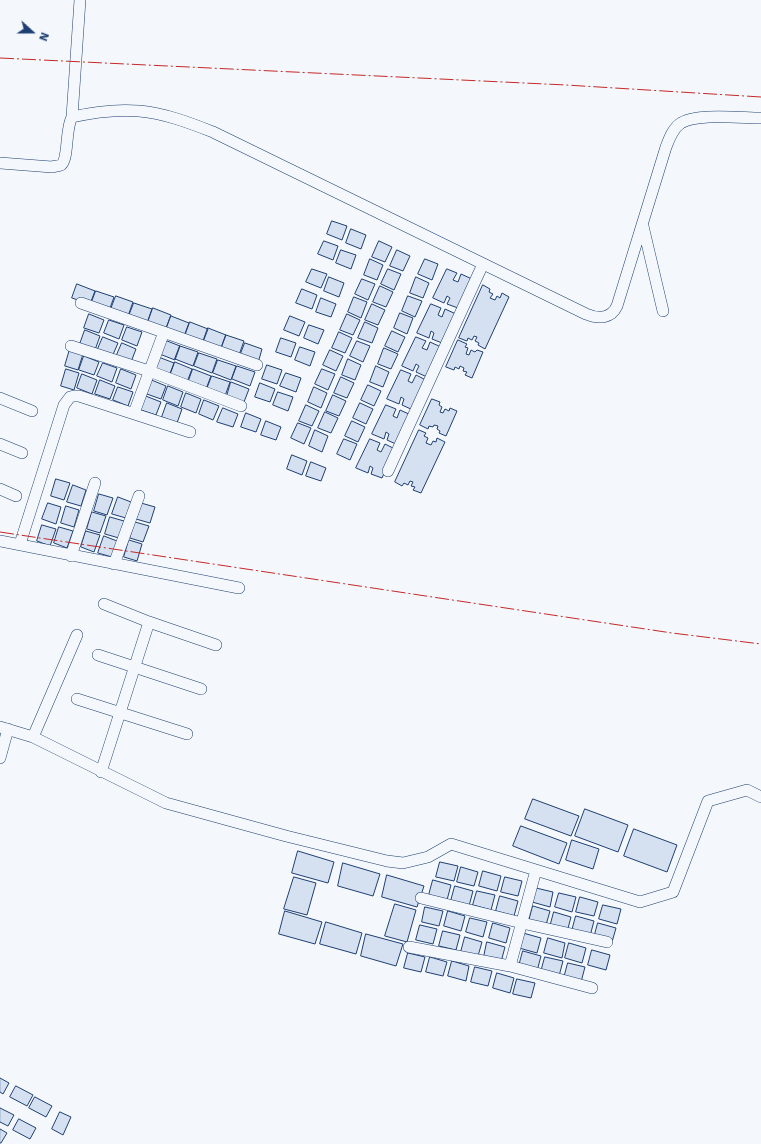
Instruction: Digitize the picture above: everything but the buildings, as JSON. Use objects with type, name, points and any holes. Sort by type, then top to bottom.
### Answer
[{"type":"street","points":[[0,163],[52,167],[60,166],[65,161],[68,127],[72,117],[80,0]]},
{"type":"street","points":[[72,117],[100,111],[140,111],[175,118],[213,132],[593,317],[600,318],[610,316],[615,311],[666,147],[679,124],[690,119],[700,117],[761,118]]},
{"type":"street","points":[[643,224],[663,311]]},
{"type":"street","points":[[388,471],[483,264]]},
{"type":"street","points":[[81,304],[257,365]]},
{"type":"street","points":[[134,413],[164,332]]},
{"type":"street","points":[[71,346],[149,371],[241,406]]},
{"type":"street","points":[[20,544],[64,406],[70,397],[79,396],[190,432]]},
{"type":"street","points":[[0,398],[32,411]]},
{"type":"street","points":[[0,444],[22,453]]},
{"type":"street","points":[[71,556],[95,484]]},
{"type":"street","points":[[0,489],[16,496]]},
{"type":"street","points":[[114,564],[139,496]]},
{"type":"street","points":[[0,541],[239,588]]},
{"type":"street","points":[[104,604],[149,622],[216,645]]},
{"type":"street","points":[[101,772],[149,622]]},
{"type":"street","points":[[33,738],[77,635]]},
{"type":"street","points":[[98,655],[201,689]]},
{"type":"street","points":[[77,698],[187,734]]},
{"type":"street","points":[[0,758],[4,728],[33,738],[166,804],[387,861],[404,863],[428,857],[451,844],[640,902],[673,892],[708,801],[747,790],[761,796]]},
{"type":"street","points":[[510,966],[536,870]]},
{"type":"street","points":[[421,898],[607,942]]},
{"type":"street","points":[[409,947],[510,966],[592,988]]},
{"type":"power","points":[[0,58],[566,85],[761,97]]},
{"type":"power","points":[[0,532],[672,633],[761,644]]}]
